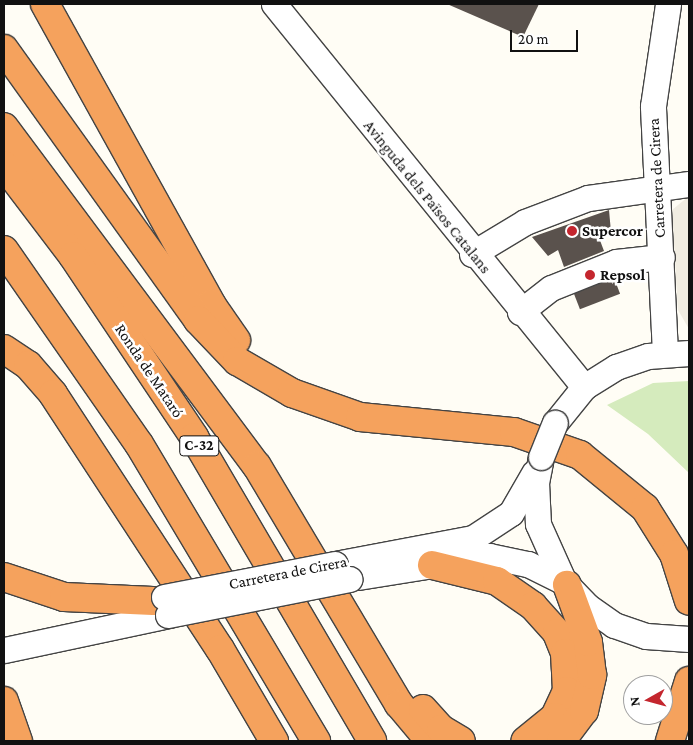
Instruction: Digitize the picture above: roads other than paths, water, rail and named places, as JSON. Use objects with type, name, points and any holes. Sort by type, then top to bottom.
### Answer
[{"type":"highway","points":[[45,4],[211,304],[264,378]]},
{"type":"highway","points":[[60,4],[72,27],[72,52]]},
{"type":"highway","points":[[4,50],[198,320],[237,361],[292,393],[360,417],[514,432],[580,455],[645,508],[674,554],[689,601]]},
{"type":"highway","points":[[4,127],[257,466],[399,704],[430,741]]},
{"type":"highway","name":"Ronda de Mataró","points":[[4,165],[73,256],[194,438],[372,741]]},
{"type":"highway","points":[[4,250],[138,444],[316,741]]},
{"type":"highway","points":[[4,349],[28,365],[53,394],[220,649],[274,741]]},
{"type":"highway","points":[[4,366],[48,409],[194,625],[220,649]]},
{"type":"highway","points":[[432,565],[497,580],[533,606],[557,633],[565,654],[567,691],[556,717],[525,741]]},
{"type":"highway","points":[[4,577],[64,597],[162,604]]},
{"type":"highway","points":[[561,741],[584,711],[592,675],[588,642],[565,583]]},
{"type":"highway","points":[[369,653],[399,678],[441,729],[461,741]]},
{"type":"highway","points":[[670,741],[689,680]]},
{"type":"highway","points":[[4,701],[18,741]]},
{"type":"street","name":"Avinguda dels Països Catalans","points":[[274,4],[472,254],[584,387]]},
{"type":"street","name":"Carretera de Cirera","points":[[665,353],[662,257],[655,186],[653,106],[668,4]]},
{"type":"street","points":[[472,254],[568,204],[655,186],[689,184]]},
{"type":"street","points":[[520,312],[551,288],[616,262],[662,257]]},
{"type":"street","points":[[689,353],[665,353],[631,360],[584,387],[555,423],[540,459],[538,524],[565,583],[587,606],[614,624],[654,637],[689,639]]},
{"type":"street","name":"Carretera de Cirera","points":[[4,650],[32,638],[162,604],[342,572],[464,541],[497,525],[511,513],[540,459]]},
{"type":"street","name":"Carretera de Cirera","points":[[342,572],[501,557],[528,564],[565,583]]},
{"type":"street","name":"Carretera de Cirera","points":[[4,638],[32,638]]},
{"type":"place","name":"Supercor","points":[[572,231]]},
{"type":"place","name":"Repsol","points":[[590,275]]}]
